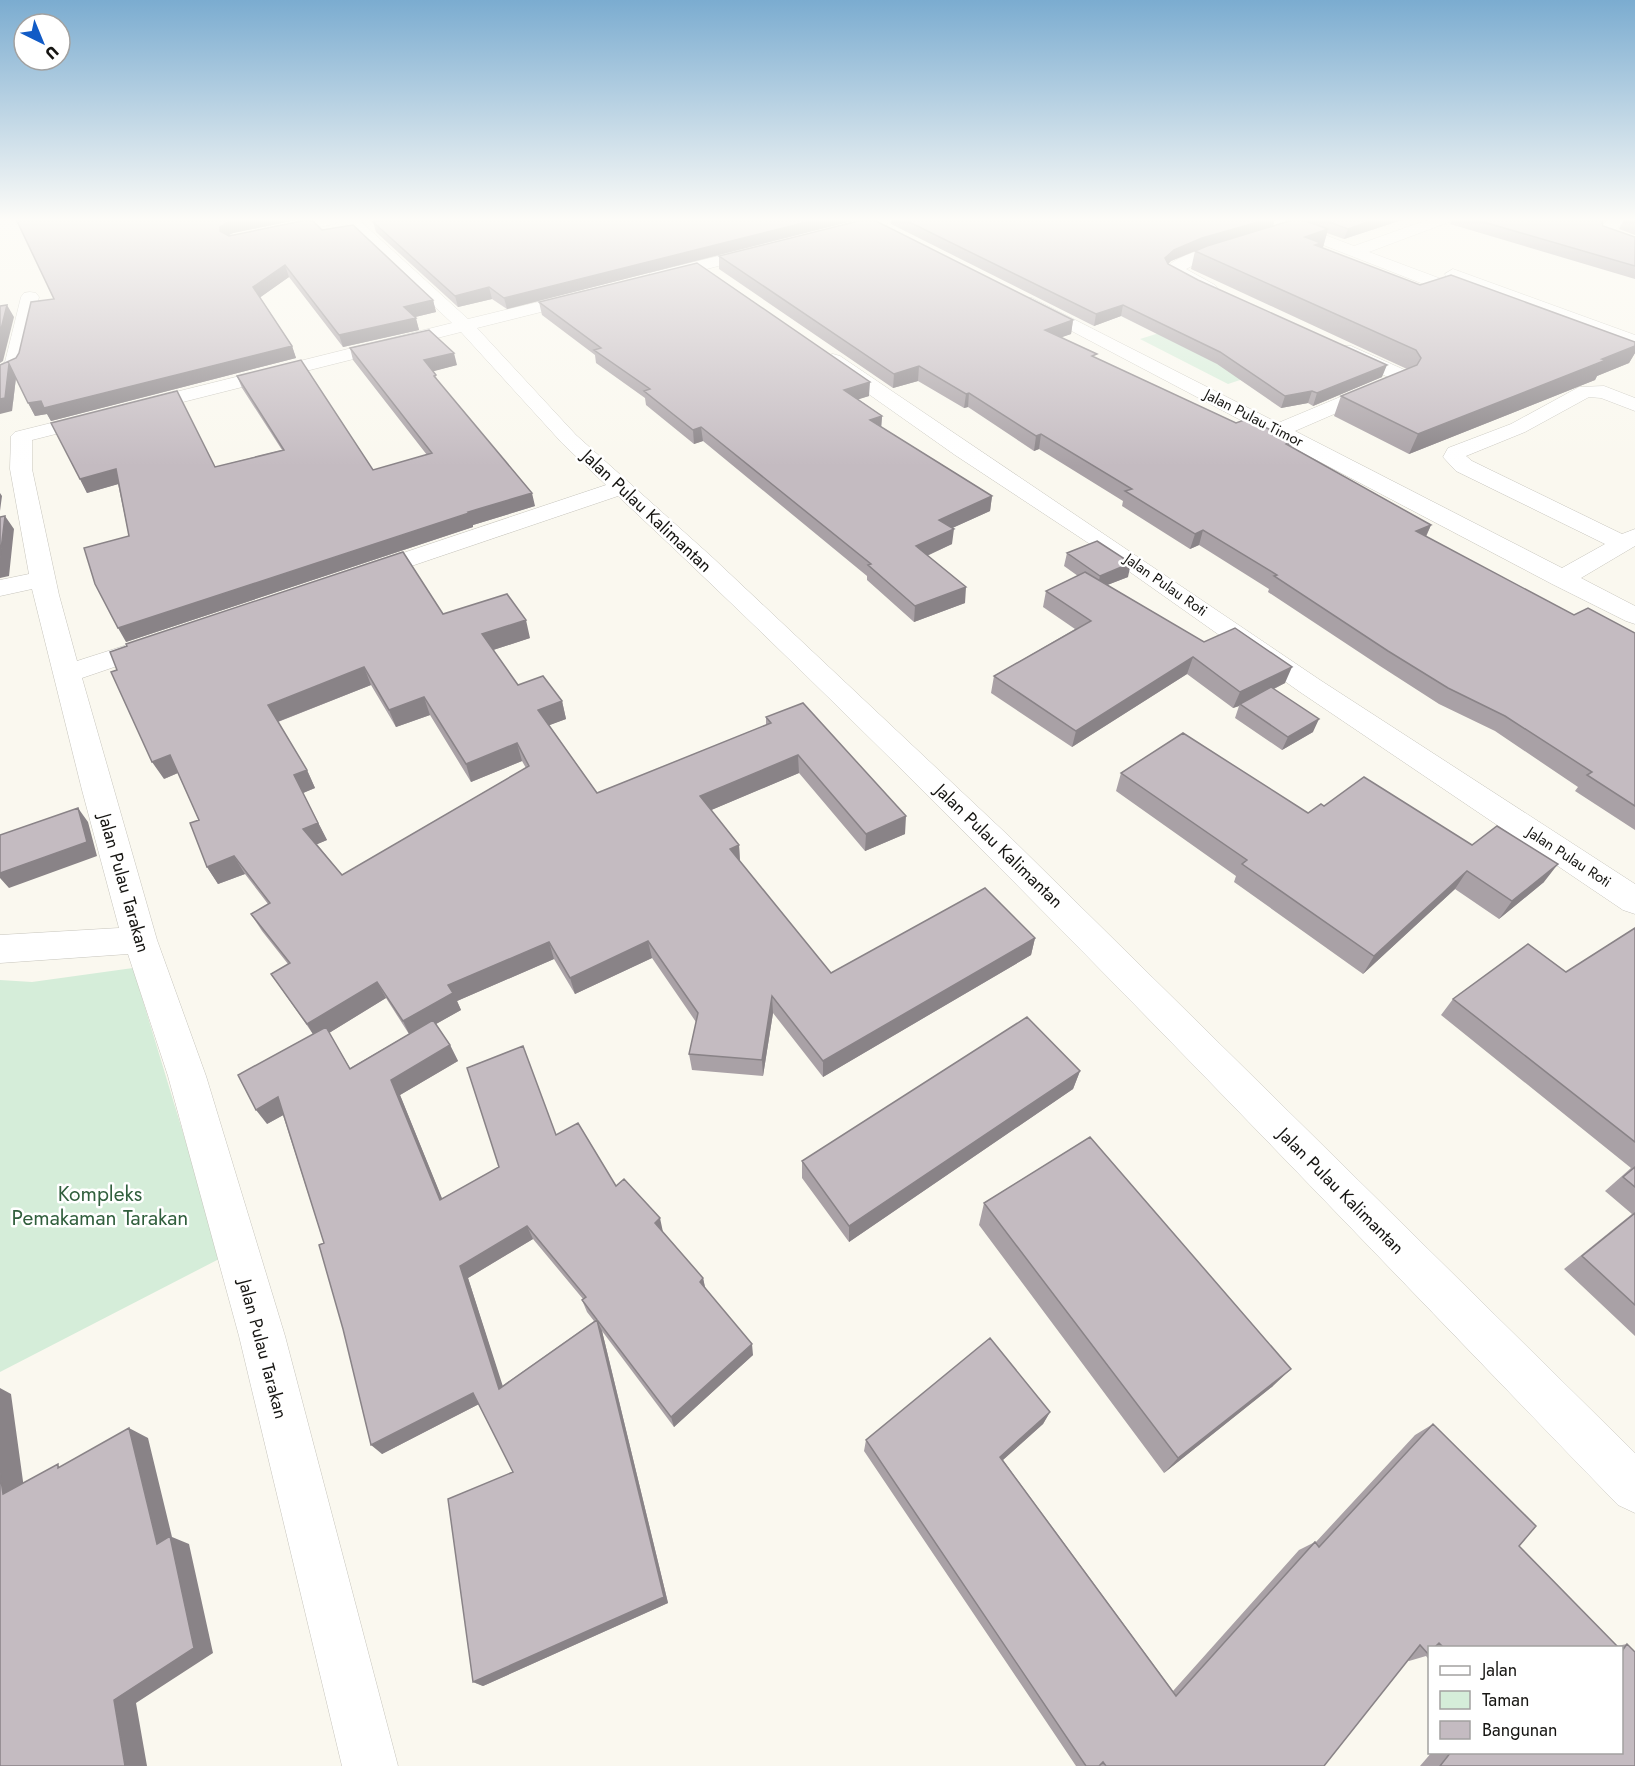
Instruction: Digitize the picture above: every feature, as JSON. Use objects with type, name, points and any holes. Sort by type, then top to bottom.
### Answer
[{"type":"street","name":"Jalan Pulau Kalimantan","points":[[438,301],[466,327],[553,422],[1001,847],[1633,1481]]},
{"type":"street","name":"Jalan Pulau Tarakan","points":[[370,1766],[261,1336],[187,1077],[140,940],[67,674],[42,579],[21,469],[11,438],[563,301]]},
{"type":"street","name":"Jalan Pulau Timor","points":[[1027,301],[1635,616]]},
{"type":"street","points":[[1490,301],[1635,357]]},
{"type":"street","points":[[1528,301],[1635,342]]},
{"type":"street","points":[[0,372],[14,365],[29,303],[10,311]]},
{"type":"street","points":[[0,344],[21,340]]},
{"type":"street","points":[[1279,430],[1401,378],[1400,375],[1327,342]]},
{"type":"street","name":"Jalan Pulau Roti","points":[[811,344],[1320,692],[1635,901]]},
{"type":"street","points":[[1629,540],[1464,466],[1456,462],[1454,458],[1456,453],[1518,428],[1586,391],[1604,392],[1635,405]]},
{"type":"street","points":[[342,581],[621,487]]},
{"type":"street","points":[[1561,579],[1629,540]]},
{"type":"street","points":[[0,588],[42,579]]},
{"type":"street","points":[[67,674],[177,637]]},
{"type":"street","points":[[0,949],[140,940]]},
{"type":"green space","points":[[1246,306],[1337,348],[1228,384],[1140,339]]},
{"type":"green space","name":"Kompleks Pemakaman Tarakan","points":[[133,968],[221,1258],[0,1372],[0,980],[32,982]]},
{"type":"building","points":[[263,301],[292,346],[44,408],[41,401],[28,403],[9,364],[5,398],[0,399],[0,365],[16,358],[19,353],[31,302]]},
{"type":"building","points":[[313,301],[427,301],[404,307],[416,318],[339,335]]},
{"type":"building","points":[[753,301],[870,382],[844,390],[882,416],[870,420],[992,496],[939,520],[954,529],[916,546],[966,587],[915,606],[868,565],[871,564],[701,427],[693,430],[644,391],[650,389],[594,350],[601,348],[539,302]]},
{"type":"building","points":[[786,301],[1036,301],[1073,320],[1045,330],[1097,354],[1092,356],[1236,423],[1247,419],[1293,440],[1286,444],[1431,525],[1416,531],[1574,615],[1588,608],[1635,633],[1635,806],[1587,775],[1592,772],[1505,716],[1448,688],[1274,576],[1277,575],[1203,530],[1195,534],[1125,491],[1132,489],[1041,434],[1036,436],[969,393],[966,394],[919,366],[894,374]]},
{"type":"building","points":[[1070,301],[1246,301],[1387,365],[1317,393],[1312,391],[1285,396],[1220,352],[1123,305],[1096,314]]},
{"type":"building","points":[[1308,301],[1524,301],[1635,342],[1635,346],[1602,359],[1606,360],[1418,434],[1341,396],[1417,365],[1421,358],[1416,350]]},
{"type":"building","points":[[7,305],[0,333],[0,306]]},
{"type":"building","points":[[429,330],[454,353],[424,360],[436,375],[434,376],[532,493],[118,628],[95,584],[84,548],[129,536],[116,469],[80,479],[51,423],[177,391],[215,467],[284,450],[237,376],[301,360],[373,470],[432,453],[350,348]]},
{"type":"building","points":[[5,516],[0,558],[0,517]]},
{"type":"building","points":[[1097,541],[1131,563],[1100,576],[1067,553]]},
{"type":"building","points":[[403,552],[443,614],[507,594],[526,620],[482,634],[518,685],[543,676],[562,701],[538,710],[597,793],[771,723],[766,717],[803,703],[906,816],[866,834],[798,755],[700,796],[739,845],[730,849],[831,973],[985,888],[1035,938],[823,1061],[772,996],[762,1060],[689,1054],[698,1013],[648,941],[570,978],[549,942],[448,985],[453,993],[403,1021],[377,982],[307,1024],[271,974],[290,963],[251,914],[270,903],[234,856],[207,867],[190,823],[199,820],[170,755],[152,762],[111,672],[117,670],[110,652],[127,646],[126,644]],"holes":[[[364,667],[389,710],[424,697],[466,764],[517,743],[529,766],[342,875],[303,829],[318,823],[294,775],[307,770],[268,705]]]},
{"type":"building","points":[[1085,572],[1204,642],[1235,628],[1292,667],[1240,692],[1193,657],[1076,731],[994,676],[1091,621],[1046,591]]},
{"type":"building","points":[[1271,687],[1319,719],[1288,737],[1240,704]]},
{"type":"building","points":[[1183,733],[1308,813],[1321,804],[1324,806],[1364,777],[1472,845],[1497,826],[1558,864],[1512,901],[1467,871],[1374,956],[1242,864],[1247,860],[1121,773]]},
{"type":"building","points":[[78,808],[87,842],[0,873],[0,835]]},
{"type":"building","points":[[1635,928],[1635,1142],[1453,999],[1528,944],[1566,972]]},
{"type":"building","points":[[1027,1017],[1080,1071],[849,1226],[802,1161]]},
{"type":"building","points":[[433,1020],[450,1045],[391,1080],[440,1200],[499,1167],[467,1068],[523,1046],[556,1135],[578,1123],[616,1186],[624,1179],[660,1218],[655,1223],[703,1278],[700,1282],[752,1344],[671,1417],[582,1300],[586,1297],[527,1226],[460,1266],[499,1389],[597,1320],[664,1597],[473,1682],[448,1499],[513,1472],[473,1393],[371,1445],[343,1329],[319,1245],[324,1243],[278,1097],[256,1110],[238,1075],[326,1027],[350,1069]]},
{"type":"building","points":[[1090,1137],[1291,1369],[1178,1458],[984,1203]]},
{"type":"building","points":[[1635,1167],[1635,1187],[1623,1177]]},
{"type":"building","points":[[1635,1213],[1635,1305],[1582,1256]]},
{"type":"building","points":[[990,1338],[1050,1412],[1000,1457],[1176,1696],[1315,1542],[1319,1547],[1433,1424],[1536,1526],[1519,1546],[1617,1646],[1442,1646],[1439,1643],[1436,1646],[1428,1646],[1428,1654],[1420,1645],[1324,1766],[1106,1766],[1103,1762],[1099,1766],[1086,1766],[866,1440]]},
{"type":"building","points":[[129,1428],[157,1544],[170,1536],[194,1648],[114,1700],[125,1766],[0,1766],[0,1473],[3,1494],[58,1464],[58,1468]]},
{"type":"building","points":[[1627,1644],[1635,1652],[1635,1766],[1440,1766],[1449,1754],[1623,1754],[1623,1650]]}]
